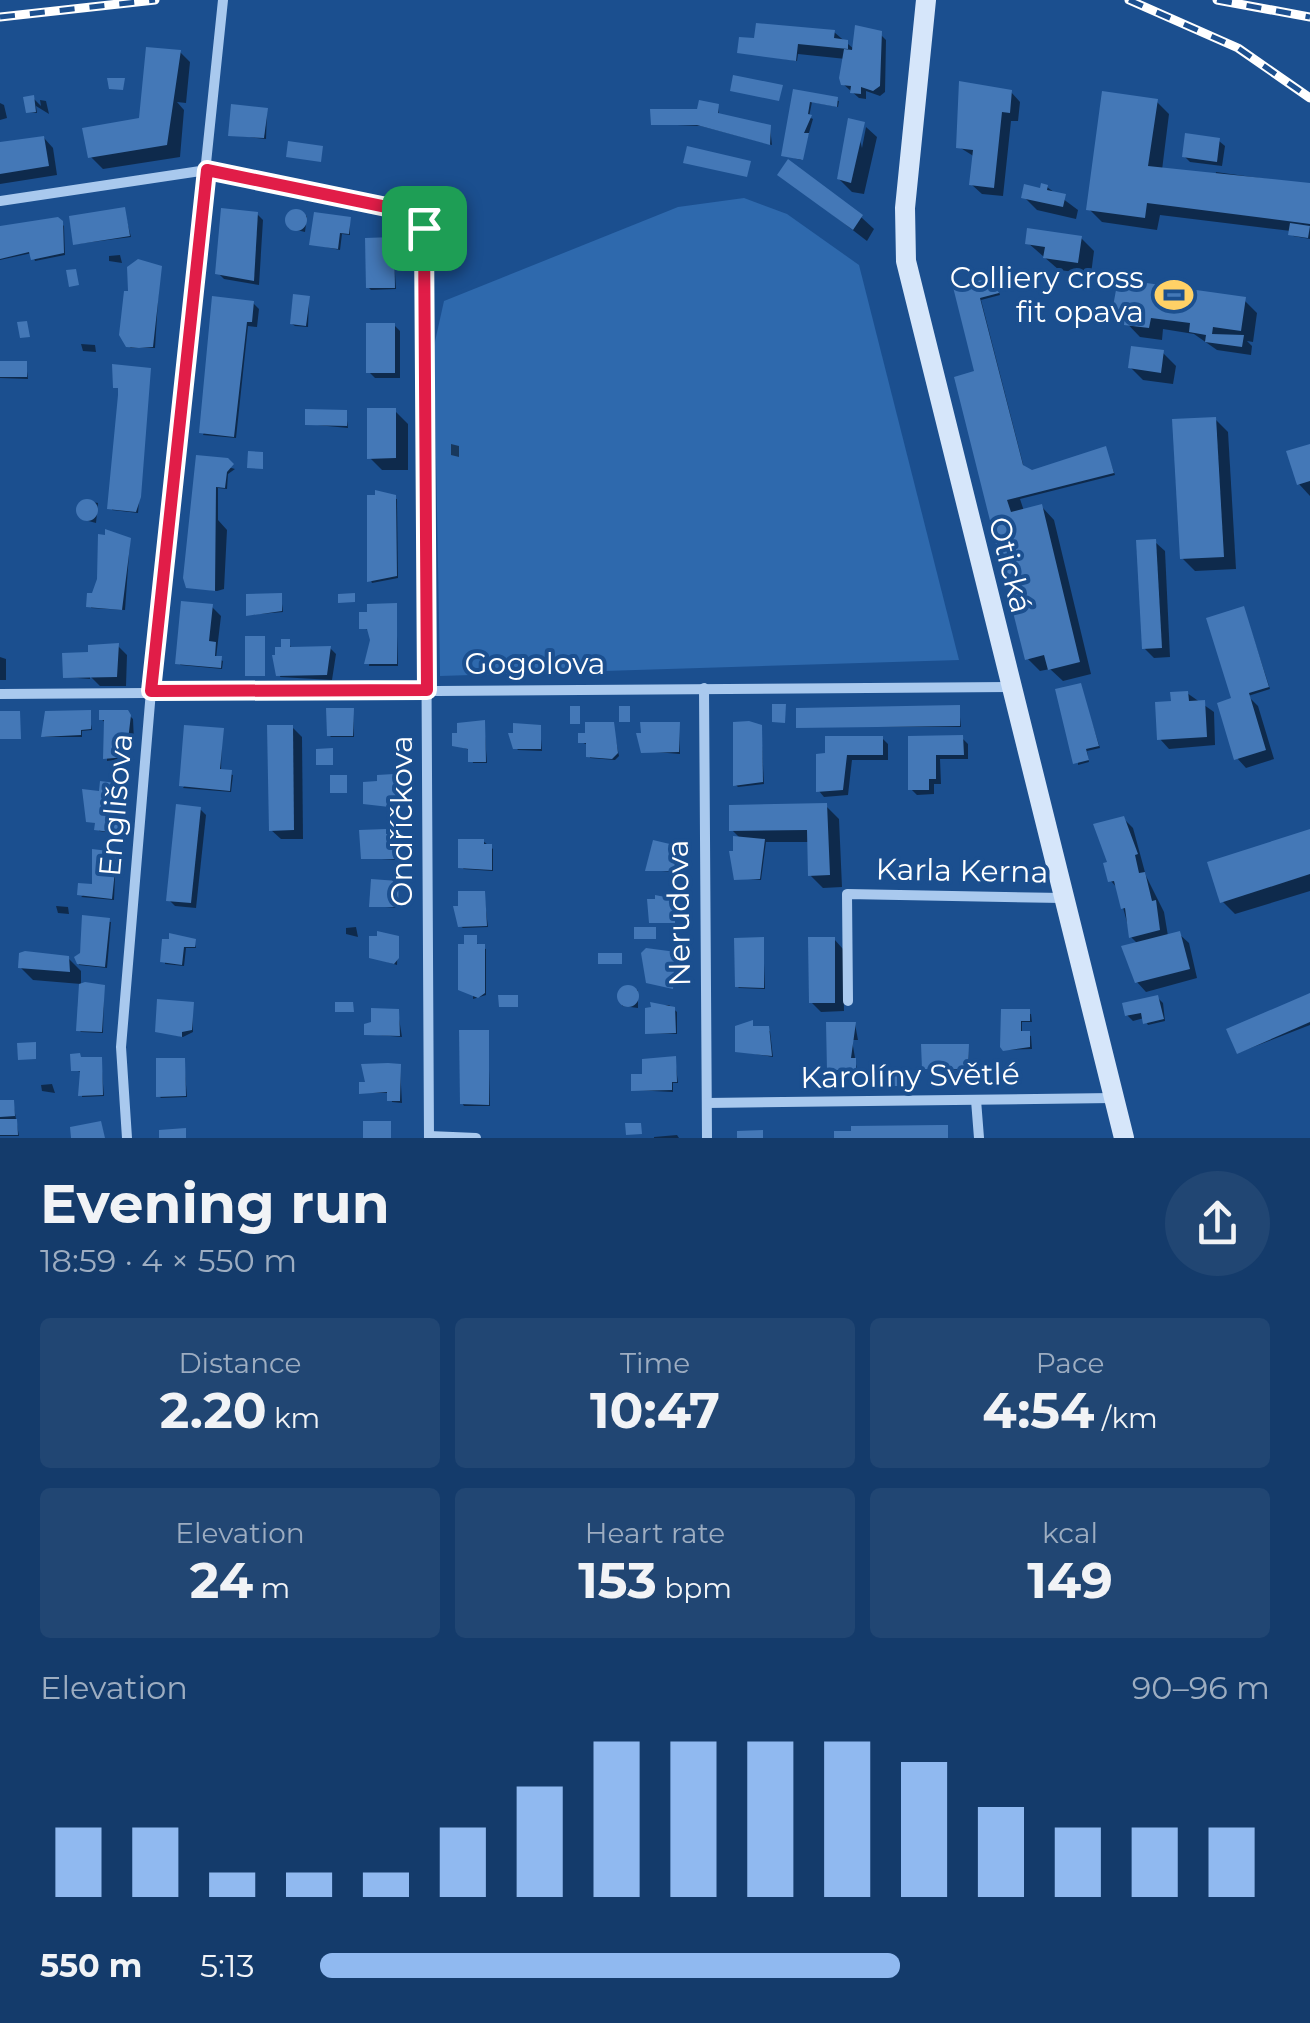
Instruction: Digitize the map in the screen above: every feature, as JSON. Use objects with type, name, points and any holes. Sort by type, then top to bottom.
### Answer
[{"type":"street","name":"Englišova","points":[[126,1138],[120,1047],[151,691],[223,0]]},
{"type":"street","name":"Otická","points":[[926,0],[905,208],[906,261],[1124,1138]]},
{"type":"street","points":[[0,201],[207,170]]},
{"type":"street","name":"Ondříčkova","points":[[207,170],[406,211],[424,228],[429,1137]]},
{"type":"street","name":"Gogolova","points":[[0,694],[1010,687]]},
{"type":"street","name":"Nerudova","points":[[704,688],[707,1138]]},
{"type":"street","name":"Karla Kerna","points":[[848,1001],[847,894],[1063,898]]},
{"type":"street","name":"Karolíny Světlé","points":[[706,1103],[1114,1098]]},
{"type":"street","points":[[976,1100],[979,1138]]},
{"type":"street","points":[[429,1137],[476,1138]]},
{"type":"shaded area","points":[[744,198],[787,214],[859,265],[959,660],[440,676],[434,346],[444,301],[678,207]]},
{"type":"building","points":[[756,23],[835,30],[834,38],[848,40],[848,49],[798,44],[796,61],[737,53],[739,37],[754,38]]},
{"type":"building","points":[[855,25],[882,31],[880,86],[873,91],[861,87],[861,94],[850,93],[851,86],[841,85],[839,78],[844,49],[852,50]]},
{"type":"building","points":[[146,47],[181,50],[167,145],[88,158],[82,128],[139,118]]},
{"type":"building","points":[[733,75],[783,85],[779,101],[730,91]]},
{"type":"building","points":[[107,78],[125,78],[123,90],[109,89]]},
{"type":"building","points":[[959,81],[1012,90],[1010,113],[1002,112],[994,188],[969,185],[973,150],[956,148]]},
{"type":"building","points":[[793,89],[838,97],[837,107],[810,102],[808,114],[812,115],[804,133],[809,133],[803,160],[781,156]]},
{"type":"building","points":[[1102,91],[1158,99],[1148,166],[1310,183],[1310,224],[1147,203],[1145,218],[1086,210]]},
{"type":"building","points":[[34,95],[36,112],[26,113],[23,97]]},
{"type":"building","points":[[699,100],[719,104],[718,113],[771,125],[770,145],[697,125],[651,125],[650,109],[697,109]]},
{"type":"building","points":[[231,104],[268,108],[264,138],[228,136]]},
{"type":"building","points":[[848,118],[865,122],[851,183],[837,179]]},
{"type":"building","points":[[1185,133],[1220,138],[1217,162],[1182,157]]},
{"type":"building","points":[[44,136],[49,166],[0,174],[0,142]]},
{"type":"building","points":[[288,141],[323,146],[321,162],[286,157]]},
{"type":"building","points":[[687,146],[751,161],[747,177],[683,163]]},
{"type":"building","points":[[788,159],[863,215],[853,230],[777,175]]},
{"type":"building","points":[[1041,183],[1048,185],[1047,190],[1066,194],[1063,207],[1021,198],[1024,184],[1040,188]]},
{"type":"building","points":[[125,207],[130,236],[73,245],[69,216]]},
{"type":"building","points":[[221,208],[258,212],[254,281],[215,274]]},
{"type":"building","points":[[296,209],[304,212],[304,228],[296,231],[288,228],[285,220],[288,212]]},
{"type":"building","points":[[314,212],[351,217],[349,234],[340,233],[338,249],[309,245]]},
{"type":"building","points":[[58,217],[63,221],[64,253],[31,260],[29,252],[0,259],[0,226]]},
{"type":"building","points":[[1290,223],[1310,226],[1308,238],[1288,235]]},
{"type":"building","points":[[1027,228],[1082,236],[1078,263],[1043,258],[1045,247],[1025,244]]},
{"type":"building","points":[[394,237],[395,288],[366,288],[365,238]]},
{"type":"building","points":[[138,259],[162,266],[153,347],[126,347],[119,335],[124,291],[128,291],[127,267]]},
{"type":"building","points":[[76,269],[79,285],[69,287],[66,270]]},
{"type":"building","points":[[994,277],[999,293],[980,298],[1023,465],[1032,470],[1106,446],[1114,473],[1007,500],[1011,512],[1042,504],[1080,662],[1048,670],[1044,655],[1025,660],[954,377],[974,371],[953,287]]},
{"type":"building","points":[[1118,279],[1246,297],[1241,331],[1213,327],[1212,334],[1244,335],[1242,347],[1205,342],[1206,335],[1189,332],[1190,323],[1151,318],[1149,328],[1124,325],[1125,314],[1112,312]]},
{"type":"building","points":[[293,294],[310,296],[306,326],[290,324]]},
{"type":"building","points":[[212,296],[254,301],[252,322],[247,322],[234,437],[199,433]]},
{"type":"building","points":[[27,321],[30,337],[20,338],[17,322]]},
{"type":"building","points":[[366,323],[395,323],[395,373],[366,373]]},
{"type":"building","points":[[1131,346],[1164,350],[1161,373],[1128,368]]},
{"type":"building","points":[[0,361],[27,361],[27,377],[0,377]]},
{"type":"building","points":[[112,364],[151,368],[141,497],[136,512],[107,509],[118,395],[118,388],[113,388]]},
{"type":"building","points":[[367,408],[396,408],[396,458],[367,459]]},
{"type":"building","points":[[305,409],[347,410],[347,426],[305,425]]},
{"type":"building","points":[[1216,417],[1224,557],[1180,559],[1172,419]]},
{"type":"building","points":[[1310,444],[1310,481],[1297,485],[1286,451]]},
{"type":"building","points":[[248,451],[263,452],[263,469],[247,468]]},
{"type":"building","points":[[196,455],[228,458],[234,464],[227,472],[225,488],[216,487],[215,591],[186,588],[183,578]]},
{"type":"building","points":[[375,490],[396,495],[397,576],[367,582],[367,495],[375,495]]},
{"type":"building","points":[[87,499],[95,502],[95,518],[87,521],[79,518],[76,510],[79,502]]},
{"type":"building","points":[[105,529],[131,538],[122,610],[86,607],[87,593],[92,593],[97,579],[98,534],[105,535]]},
{"type":"building","points":[[1156,539],[1162,648],[1142,649],[1136,540]]},
{"type":"building","points":[[282,593],[282,611],[246,616],[246,594]]},
{"type":"building","points":[[355,593],[355,602],[338,603],[338,594]]},
{"type":"building","points":[[181,601],[213,604],[209,641],[216,642],[215,656],[222,656],[221,668],[175,664]]},
{"type":"building","points":[[397,603],[397,664],[364,664],[370,640],[367,629],[359,629],[359,612],[367,612],[367,604]]},
{"type":"building","points":[[1244,606],[1269,687],[1249,693],[1266,750],[1234,760],[1217,703],[1231,698],[1206,618]]},
{"type":"building","points":[[245,636],[265,636],[265,676],[245,676]]},
{"type":"building","points":[[281,639],[290,639],[290,647],[331,646],[327,675],[276,676],[272,655],[275,647],[281,647]]},
{"type":"building","points":[[119,643],[117,677],[63,678],[62,653],[88,652],[88,645]]},
{"type":"building","points":[[1081,683],[1099,746],[1086,749],[1089,760],[1073,764],[1055,689]]},
{"type":"building","points":[[1188,691],[1189,701],[1205,700],[1207,737],[1157,740],[1155,702],[1171,701],[1170,692]]},
{"type":"building","points":[[772,704],[786,704],[785,723],[772,722]]},
{"type":"building","points":[[960,705],[960,726],[796,728],[796,708]]},
{"type":"building","points":[[570,706],[580,706],[580,724],[570,724]]},
{"type":"building","points":[[619,706],[630,706],[630,722],[619,722]]},
{"type":"building","points":[[326,708],[354,708],[353,736],[327,736]]},
{"type":"building","points":[[91,710],[91,729],[81,730],[81,735],[41,737],[45,711]]},
{"type":"building","points":[[99,710],[128,710],[131,715],[126,757],[103,759],[104,720],[99,720]]},
{"type":"building","points":[[0,711],[20,711],[21,739],[0,739]]},
{"type":"building","points":[[485,720],[486,762],[468,762],[468,749],[452,746],[452,733],[457,733],[457,723]]},
{"type":"building","points":[[585,722],[614,722],[618,753],[612,759],[586,757],[586,743],[578,743],[578,733],[585,733]]},
{"type":"building","points":[[640,722],[680,722],[679,752],[641,753],[636,733],[641,733]]},
{"type":"building","points":[[733,722],[762,725],[763,782],[733,786]]},
{"type":"building","points":[[513,723],[541,725],[541,749],[513,749],[508,733],[513,733]]},
{"type":"building","points":[[184,725],[224,728],[220,769],[232,770],[230,791],[179,786]]},
{"type":"building","points":[[267,725],[293,725],[294,830],[269,831]]},
{"type":"building","points":[[963,735],[964,755],[936,755],[936,779],[929,779],[929,790],[908,790],[908,736]]},
{"type":"building","points":[[825,736],[883,736],[883,755],[847,755],[843,790],[816,792],[816,754],[825,753]]},
{"type":"building","points":[[333,748],[333,765],[316,765],[316,749]]},
{"type":"building","points":[[394,774],[400,786],[398,808],[363,804],[363,782],[377,781],[377,775]]},
{"type":"building","points":[[330,775],[347,775],[347,793],[330,793]]},
{"type":"building","points":[[100,781],[124,784],[119,833],[94,830],[95,823],[86,822],[82,789],[99,791]]},
{"type":"building","points":[[827,803],[830,875],[808,876],[807,830],[729,831],[729,805]]},
{"type":"building","points":[[176,804],[201,807],[191,903],[166,901]]},
{"type":"building","points":[[1124,816],[1138,854],[1135,855],[1139,873],[1145,872],[1152,901],[1156,900],[1160,930],[1129,938],[1125,908],[1121,909],[1114,881],[1108,882],[1103,863],[1107,862],[1093,824]]},
{"type":"building","points":[[386,829],[386,834],[398,834],[398,859],[361,859],[359,830]]},
{"type":"building","points":[[1310,829],[1310,874],[1220,903],[1207,862]]},
{"type":"building","points":[[733,836],[765,839],[760,879],[734,880],[729,851],[733,851]]},
{"type":"building","points":[[458,839],[484,839],[484,844],[492,844],[492,870],[458,868]]},
{"type":"building","points":[[653,840],[674,845],[675,871],[645,871]]},
{"type":"building","points":[[92,849],[117,852],[112,899],[77,895],[78,883],[92,884]]},
{"type":"building","points":[[371,879],[398,881],[399,907],[369,907]]},
{"type":"building","points":[[458,891],[485,891],[487,926],[458,927],[453,906],[458,906]]},
{"type":"building","points":[[655,895],[675,899],[675,923],[649,923],[647,899],[655,899]]},
{"type":"building","points":[[82,915],[110,918],[105,967],[77,964],[74,957],[80,953]]},
{"type":"building","points":[[634,927],[656,927],[656,939],[634,939]]},
{"type":"building","points":[[377,931],[399,936],[399,958],[394,964],[369,958],[369,936],[377,936]]},
{"type":"building","points":[[1180,931],[1190,969],[1135,983],[1121,946]]},
{"type":"building","points":[[169,933],[196,939],[195,947],[184,947],[182,965],[160,962],[162,939],[169,939]]},
{"type":"building","points":[[464,935],[477,935],[477,944],[485,944],[485,993],[478,998],[458,990],[458,944],[464,944]]},
{"type":"building","points":[[764,937],[764,988],[735,987],[734,938]]},
{"type":"building","points":[[808,937],[835,937],[835,1003],[809,1003]]},
{"type":"building","points":[[646,948],[676,952],[673,989],[646,983],[641,953]]},
{"type":"building","points":[[19,953],[69,956],[70,972],[18,968]]},
{"type":"building","points":[[598,953],[622,953],[622,964],[598,964]]},
{"type":"building","points":[[79,984],[105,985],[102,1032],[76,1031]]},
{"type":"building","points":[[628,985],[636,988],[636,1004],[628,1007],[620,1004],[617,996],[620,988]]},
{"type":"building","points":[[1310,993],[1310,1022],[1237,1054],[1226,1029]]},
{"type":"building","points":[[498,995],[518,995],[518,1007],[499,1007]]},
{"type":"building","points":[[1158,995],[1164,1019],[1143,1024],[1141,1013],[1125,1016],[1122,1003]]},
{"type":"building","points":[[157,999],[194,1002],[192,1030],[182,1032],[182,1037],[155,1032]]},
{"type":"building","points":[[335,1002],[353,1002],[354,1012],[335,1012]]},
{"type":"building","points":[[650,1002],[675,1007],[676,1033],[645,1034],[645,1008],[651,1007]]},
{"type":"building","points":[[371,1008],[399,1009],[400,1036],[364,1035],[364,1024],[371,1022]]},
{"type":"building","points":[[1001,1009],[1030,1009],[1030,1021],[1021,1021],[1021,1031],[1030,1031],[1030,1047],[1003,1051]]},
{"type":"building","points":[[753,1020],[753,1026],[769,1026],[772,1056],[735,1052],[735,1026]]},
{"type":"building","points":[[826,1022],[856,1022],[851,1058],[856,1058],[856,1069],[827,1071]]},
{"type":"building","points":[[459,1030],[489,1030],[489,1105],[460,1104]]},
{"type":"building","points":[[36,1042],[36,1059],[18,1060],[17,1043]]},
{"type":"building","points":[[921,1044],[969,1044],[968,1069],[922,1069]]},
{"type":"building","points":[[80,1053],[81,1057],[102,1057],[103,1095],[78,1096],[80,1071],[71,1071],[70,1054]]},
{"type":"building","points":[[676,1056],[677,1082],[672,1082],[672,1090],[631,1091],[631,1074],[642,1074],[642,1059]]},
{"type":"building","points":[[156,1058],[185,1058],[186,1096],[156,1097]]},
{"type":"building","points":[[361,1064],[401,1064],[400,1101],[387,1101],[387,1092],[359,1094],[359,1082],[365,1082]]},
{"type":"building","points":[[978,1066],[988,1066],[988,1085],[978,1085]]},
{"type":"building","points":[[892,1068],[902,1068],[902,1086],[892,1086]]},
{"type":"building","points":[[0,1100],[14,1100],[15,1116],[0,1117]]},
{"type":"building","points":[[0,1119],[17,1119],[18,1135],[0,1135]]},
{"type":"building","points":[[101,1121],[105,1138],[71,1138],[70,1127]]},
{"type":"building","points":[[363,1121],[391,1121],[391,1138],[363,1138]]},
{"type":"building","points":[[625,1123],[641,1123],[642,1134],[626,1135]]},
{"type":"building","points":[[948,1125],[948,1138],[834,1138],[834,1131],[851,1131],[851,1126]]},
{"type":"building","points":[[186,1128],[186,1138],[159,1138],[159,1130]]},
{"type":"building","points":[[763,1130],[763,1138],[737,1138],[737,1131]]},
{"type":"railway","points":[[0,17],[155,0]]},
{"type":"railway","points":[[1129,0],[1238,48],[1310,98]]},
{"type":"railway","points":[[1217,0],[1310,17]]},
{"type":"place","name":"Colliery cross fit opava","points":[[1174,295]]},
{"type":"route","points":[[207,170],[406,211],[424,228],[427,690],[151,691],[207,170]]}]
